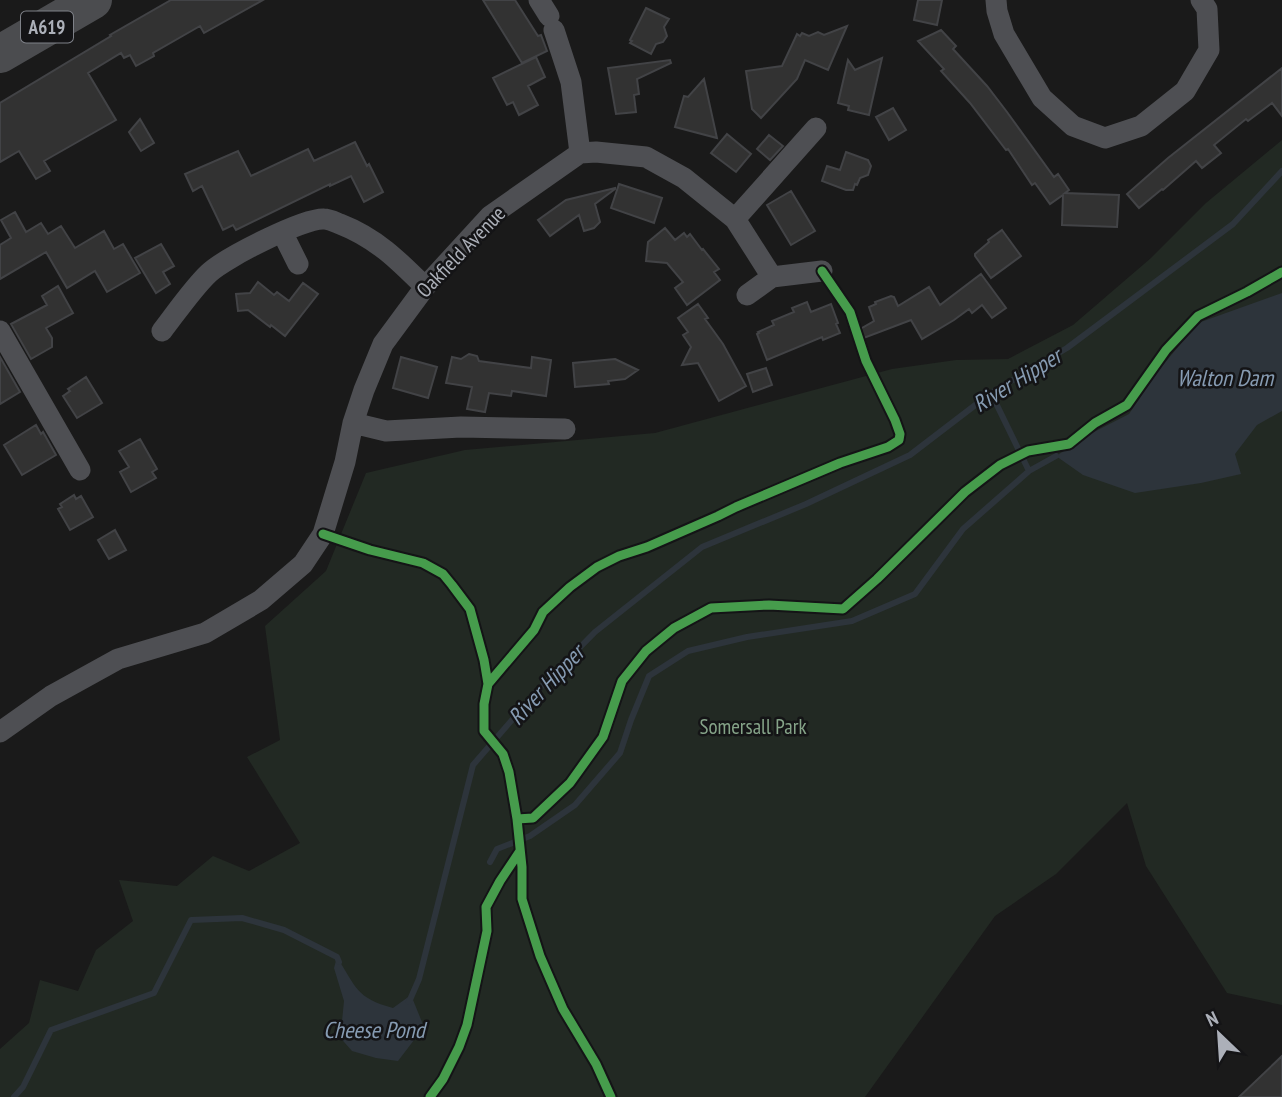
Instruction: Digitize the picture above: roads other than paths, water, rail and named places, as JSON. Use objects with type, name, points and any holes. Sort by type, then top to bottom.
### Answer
[{"type":"highway","name":"A619","points":[[0,54],[93,0]]},
{"type":"street","points":[[996,0],[1004,34],[1042,98],[1073,126],[1105,138],[1141,125],[1185,91],[1209,50],[1207,9],[1201,0]]},
{"type":"street","points":[[547,15],[571,82],[580,153],[646,157],[684,178],[736,219],[772,277]]},
{"type":"street","points":[[736,219],[816,128]]},
{"type":"street","name":"Oakfield Avenue","points":[[0,732],[51,696],[118,659],[205,633],[261,600],[303,564],[323,534],[363,390],[383,344],[425,287],[490,216],[580,153]]},
{"type":"street","points":[[162,331],[209,273],[224,261],[308,222],[326,219],[371,239],[395,257],[425,287]]},
{"type":"street","points":[[282,232],[298,264]]},
{"type":"street","points":[[747,295],[772,277],[822,271]]},
{"type":"street","points":[[0,331],[80,470]]},
{"type":"street","points":[[353,423],[386,430],[461,427],[565,429]]},
{"type":"water","name":"Walton Dam","points":[[1282,293],[1282,411],[1257,425],[1235,454],[1241,474],[1135,493],[1083,475],[1056,456],[1129,414],[1158,371],[1198,323]]},
{"type":"water","name":"Cheese Pond","points":[[337,957],[353,984],[371,1000],[393,1008],[411,995],[424,1027],[398,1061],[352,1051],[337,1034],[342,1021],[344,1001],[334,968]]},
{"type":"waterway","name":"River Hipper","points":[[409,1002],[419,979],[473,765],[537,691],[595,632],[702,547],[806,504],[910,455],[991,393],[1067,348],[1233,224],[1282,171]]},
{"type":"waterway","points":[[991,393],[1029,471]]},
{"type":"waterway","points":[[490,862],[497,849],[530,836],[575,805],[620,753],[649,676],[688,651],[747,637],[852,621],[915,594],[963,529],[1029,471],[1056,456]]},
{"type":"waterway","name":"River Hipper","points":[[14,1097],[23,1087],[51,1030],[154,993],[191,920],[242,918],[284,930],[337,957],[339,962]]},
{"type":"park label","name":"Somersall Park","points":[[753,727]]}]
